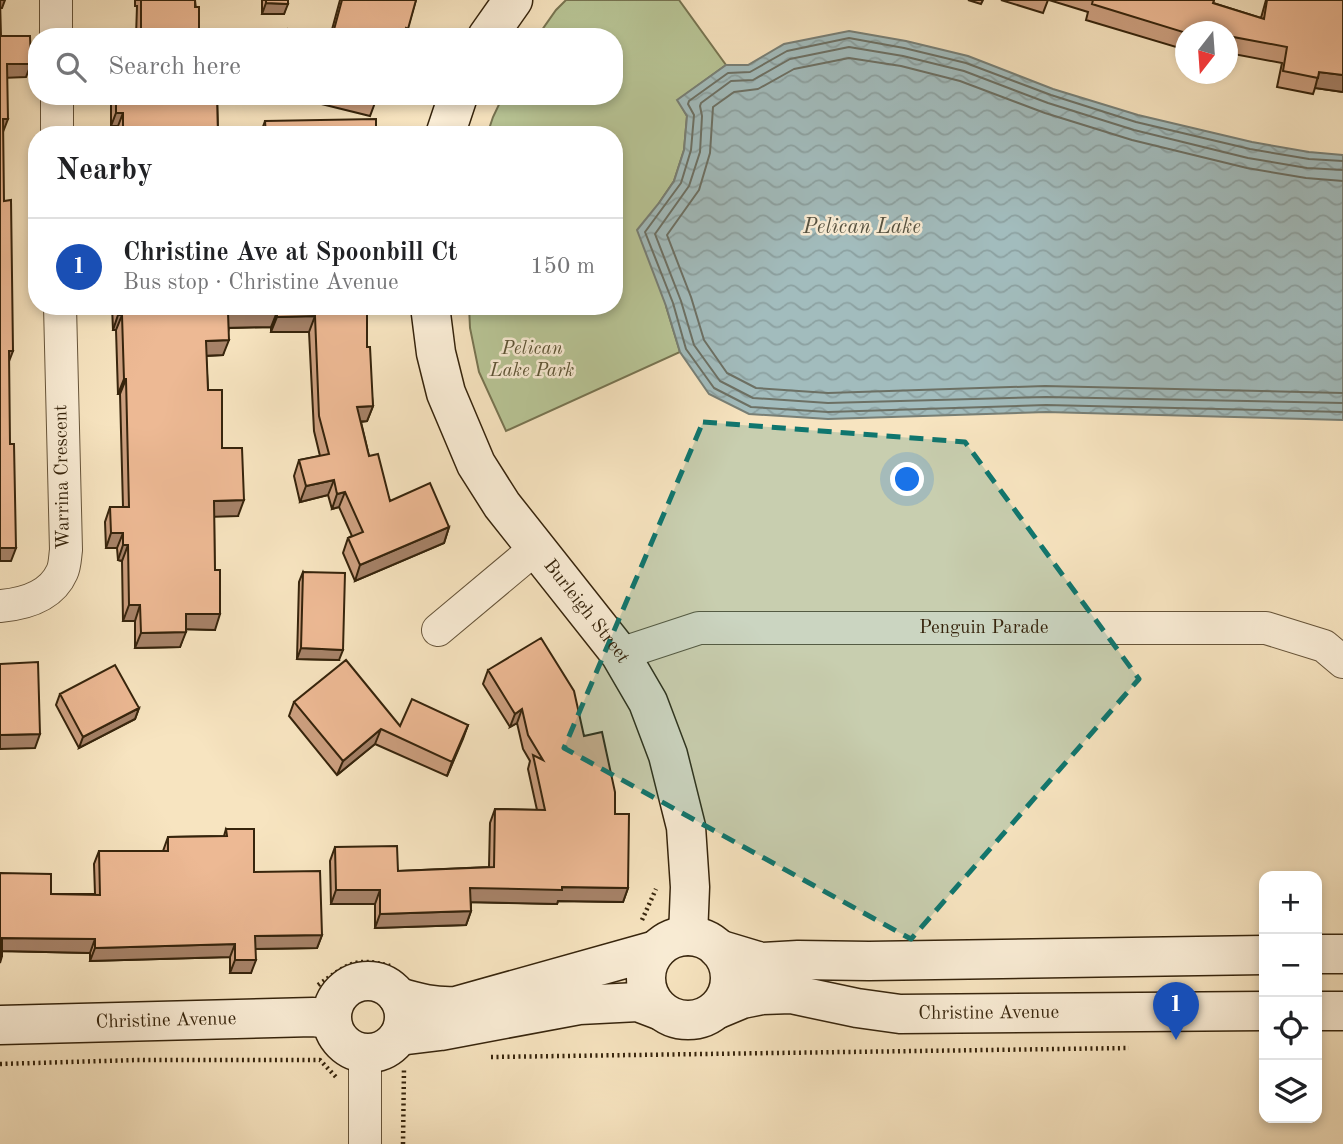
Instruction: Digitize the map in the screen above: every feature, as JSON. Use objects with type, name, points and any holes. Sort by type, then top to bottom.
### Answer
[{"type":"street","points":[[56,0],[56,28]]},
{"type":"street","points":[[493,28],[513,0]]},
{"type":"street","points":[[57,105],[57,126]]},
{"type":"street","points":[[448,126],[455,105]]},
{"type":"street","name":"Warrina Crescent","points":[[0,606],[20,604],[49,591],[62,572],[66,550],[60,315]]},
{"type":"street","name":"Burleigh Street","points":[[431,315],[436,353],[446,393],[476,464],[502,505],[620,654],[648,702],[668,755],[686,827],[690,887],[676,939]]},
{"type":"street","points":[[438,630],[536,548]]},
{"type":"street","name":"Penguin Parade","points":[[620,654],[699,628],[1266,628],[1324,646],[1343,662]]},
{"type":"street","points":[[402,1051],[440,1031],[579,1005],[638,1002],[671,1018],[689,1021],[703,1018],[718,1009],[728,993],[731,976],[728,964],[676,939]]},
{"type":"street","points":[[659,1010],[649,997],[645,979],[650,958],[676,939]]},
{"type":"street","points":[[399,983],[422,1004],[456,1006],[676,939],[761,962],[1259,955]]},
{"type":"street","points":[[1322,954],[1343,954]]},
{"type":"street","points":[[322,1004],[332,1007],[345,988],[356,983],[368,981],[390,988],[399,983]]},
{"type":"street","points":[[399,983],[404,1016],[402,1051]]},
{"type":"street","name":"Christine Avenue","points":[[718,1009],[742,999],[791,994],[900,1014],[1259,1011]]},
{"type":"street","points":[[322,1004],[333,1029],[345,1046],[354,1051],[374,1053],[393,1044],[402,1051]]},
{"type":"street","name":"Christine Avenue","points":[[0,1025],[313,1017],[322,1004]]},
{"type":"street","points":[[1322,1011],[1343,1011]]},
{"type":"street","points":[[365,1053],[365,1144]]},
{"type":"path","points":[[657,888],[676,939]]},
{"type":"path","points":[[322,1004],[334,974],[359,962],[371,961],[399,983]]},
{"type":"path","points":[[489,1057],[1135,1048]]},
{"type":"path","points":[[402,1051],[403,1144]]},
{"type":"path","points":[[0,1064],[137,1060],[320,1060],[337,1079]]},
{"type":"highlighted area","points":[[703,422],[965,442],[1139,679],[911,939],[564,748]]},
{"type":"green space","name":"Pelican Lake Park","points":[[566,0],[679,0],[726,65],[678,100],[687,116],[684,150],[674,181],[659,203],[666,306],[680,352],[506,431],[479,372],[469,315],[623,315],[623,126],[490,126],[499,105],[623,105],[623,28],[543,28]]},
{"type":"water","name":"Pelican Lake","points":[[849,31],[968,56],[1053,89],[1138,115],[1252,142],[1343,155],[1343,420],[1046,412],[828,419],[749,414],[709,394],[680,352],[637,230],[674,181],[684,150],[687,116],[677,100],[726,65],[748,65],[784,44]]},
{"type":"building","points":[[0,0],[1,36],[28,36],[28,64],[7,64],[8,119],[3,119],[4,201],[11,200],[13,351],[9,351],[10,444],[14,444],[16,548],[0,548]]},
{"type":"building","points":[[141,0],[195,0],[195,7],[199,7],[199,28],[141,28]]},
{"type":"building","points":[[266,0],[288,0],[288,4],[266,3]]},
{"type":"building","points":[[342,0],[416,0],[408,28],[334,28]]},
{"type":"building","points":[[1093,0],[1214,0],[1213,3],[1264,19],[1267,0],[1343,0],[1343,75],[1319,72],[1318,78],[1283,71],[1287,47],[1238,38],[1238,21],[1175,21],[1175,30],[1092,4]]},
{"type":"building","points":[[116,105],[217,105],[218,126],[123,126],[123,113],[116,113]]},
{"type":"building","points":[[376,119],[376,126],[265,126],[265,121]]},
{"type":"building","points":[[122,315],[228,315],[229,340],[206,341],[208,390],[222,390],[222,448],[242,448],[244,500],[214,501],[215,570],[220,570],[220,614],[186,614],[186,632],[141,633],[140,605],[129,605],[128,545],[123,545],[123,533],[111,533],[110,507],[129,507]]},
{"type":"building","points":[[277,315],[367,315],[367,347],[370,347],[373,406],[357,407],[369,456],[378,454],[390,501],[430,483],[449,527],[360,565],[348,538],[363,532],[345,492],[337,494],[334,480],[306,486],[299,460],[329,454],[319,416],[315,316]]},
{"type":"building","points":[[303,572],[345,573],[343,650],[301,648]]},
{"type":"building","points":[[541,638],[574,691],[584,736],[602,732],[615,792],[615,814],[629,814],[628,888],[470,888],[471,911],[380,914],[380,890],[336,890],[335,847],[397,846],[398,871],[494,867],[495,809],[545,810],[533,755],[543,760],[528,735],[522,709],[515,714],[488,670]]},
{"type":"building","points":[[346,660],[400,726],[412,699],[468,725],[452,762],[381,729],[343,761],[294,702]]},
{"type":"building","points":[[38,662],[40,734],[0,735],[0,664]]},
{"type":"building","points":[[115,665],[139,708],[83,737],[60,694]]},
{"type":"building","points":[[226,829],[254,829],[254,872],[320,871],[322,935],[255,936],[256,960],[235,960],[235,944],[95,948],[95,939],[2,938],[0,956],[0,873],[51,874],[51,894],[100,895],[99,851],[168,851],[168,837],[227,836]]},
{"type":"place","name":"Christine Ave at Spoonbill Ct","points":[[1176,1040]]}]
